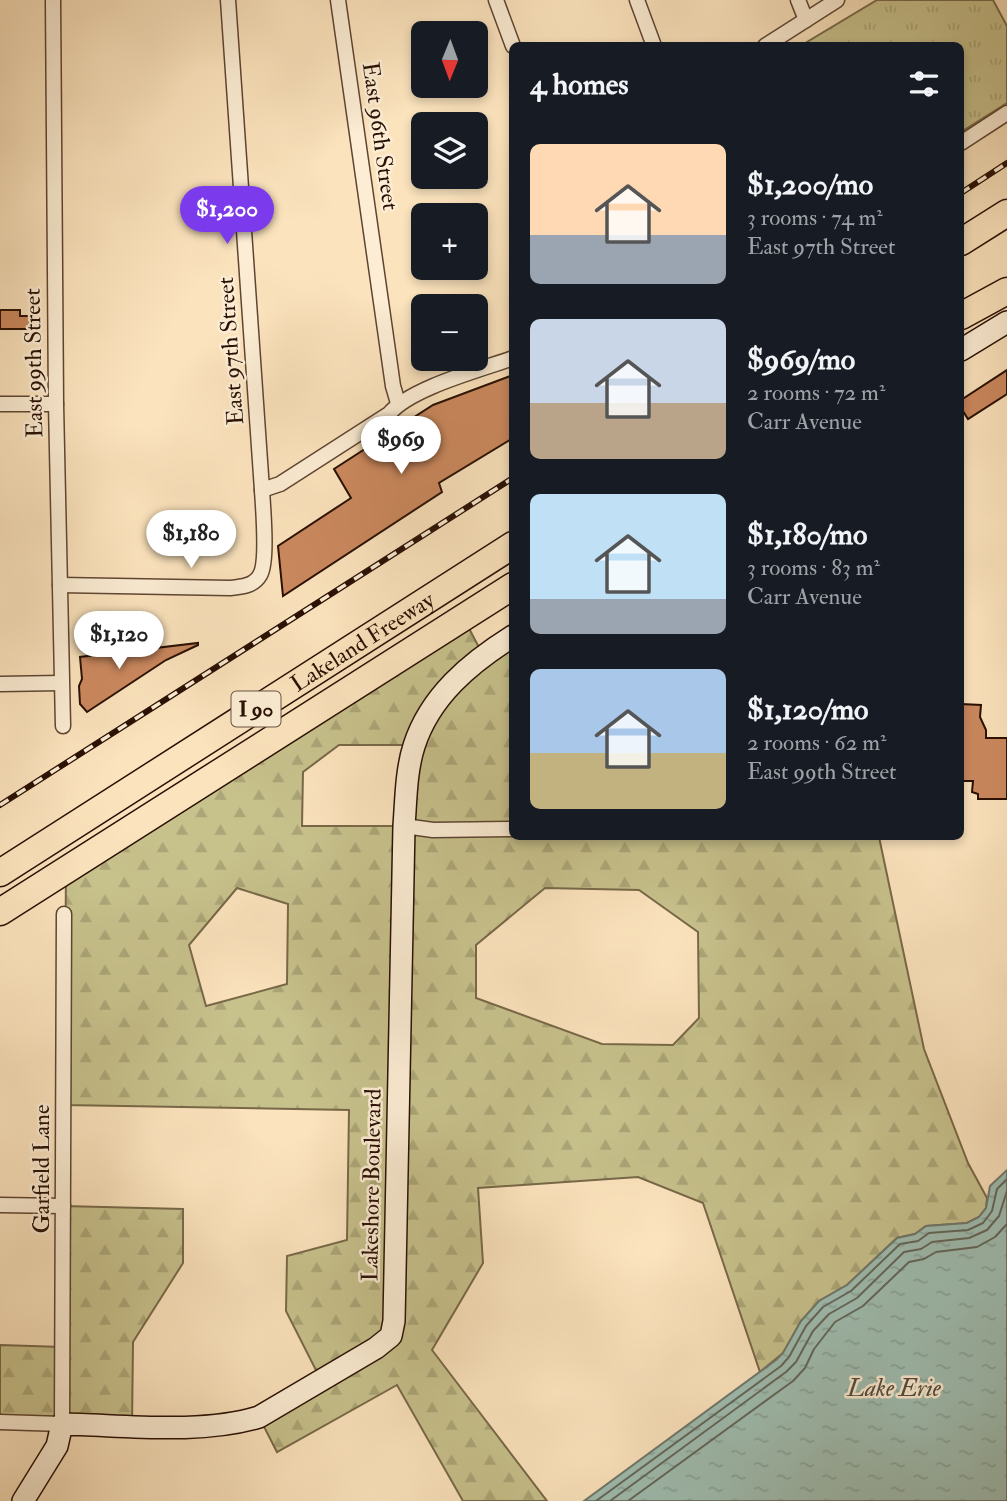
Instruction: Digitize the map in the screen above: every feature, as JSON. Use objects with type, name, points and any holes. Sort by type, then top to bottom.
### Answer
[{"type":"highway","points":[[964,240],[1007,213]]},
{"type":"highway","points":[[964,258],[1007,234]]},
{"type":"highway","points":[[964,298],[1007,275]]},
{"type":"highway","points":[[964,314],[1007,291]]},
{"type":"highway","name":"Lakeland Freeway","points":[[0,873],[509,548]]},
{"type":"highway","name":"Lakeland Freeway","points":[[0,912],[509,589]]},
{"type":"street","name":"East 99th Street","points":[[53,0],[56,404],[63,726]]},
{"type":"street","name":"East 97th Street","points":[[60,585],[246,587],[260,576],[264,559],[262,490],[228,0]]},
{"type":"street","name":"East 96th Street","points":[[338,0],[393,386],[398,403]]},
{"type":"street","points":[[496,0],[512,42]]},
{"type":"street","points":[[637,0],[653,42]]},
{"type":"street","points":[[798,0],[806,20]]},
{"type":"street","points":[[771,42],[836,0]]},
{"type":"street","points":[[964,141],[1007,113]]},
{"type":"street","points":[[964,348],[1007,322]]},
{"type":"street","points":[[262,490],[280,484],[302,470],[389,414],[398,403],[420,392],[509,359]]},
{"type":"street","points":[[0,404],[56,404]]},
{"type":"street","name":"Lakeshore Boulevard","points":[[62,1424],[204,1427],[239,1423],[259,1417],[376,1348],[391,1336],[394,1321],[404,826],[408,776],[414,745],[427,717],[445,691],[462,672],[509,639]]},
{"type":"street","points":[[0,684],[61,683]]},
{"type":"street","points":[[404,826],[433,830],[509,829]]},
{"type":"street","name":"Garfield Lane","points":[[62,1424],[64,914]]},
{"type":"street","points":[[0,1205],[64,1206]]},
{"type":"street","points":[[0,1422],[62,1424],[57,1446],[23,1501]]},
{"type":"green space","points":[[877,0],[993,0],[1007,26],[1007,103],[964,130],[964,42],[807,42]]},
{"type":"green space","points":[[463,617],[483,655],[509,639],[509,840],[880,840],[924,1049],[968,1163],[987,1198],[986,1208],[979,1217],[967,1223],[926,1226],[915,1234],[897,1238],[847,1285],[819,1301],[801,1321],[783,1353],[760,1372],[703,1203],[638,1177],[478,1188],[483,1263],[432,1350],[547,1501],[463,1501],[397,1385],[277,1452],[259,1417],[321,1380],[286,1311],[287,1256],[347,1240],[349,1110],[64,1105],[66,870]],"holes":[[[339,745],[414,745],[404,826],[302,826],[303,772]],[[237,888],[288,904],[287,984],[206,1006],[189,945]],[[545,888],[639,890],[698,932],[699,1018],[673,1045],[602,1044],[476,998],[476,945]]]},
{"type":"green space","points":[[63,1206],[183,1209],[183,1263],[133,1342],[132,1425],[0,1422],[0,1345],[62,1347]]},
{"type":"water","name":"Lake Erie","points":[[1007,1170],[1007,1501],[584,1501],[776,1360],[783,1353],[801,1321],[819,1301],[847,1285],[897,1238],[915,1234],[926,1226],[967,1223],[979,1217],[986,1208],[990,1186]]},
{"type":"building","points":[[0,310],[20,310],[20,316],[29,316],[29,329],[0,329]]},
{"type":"building","points":[[1007,370],[1007,394],[968,419],[964,413],[964,398]]},
{"type":"building","points":[[509,376],[509,440],[439,483],[442,492],[283,596],[278,546],[351,498],[334,469],[433,405]]},
{"type":"building","points":[[198,643],[166,660],[87,712],[80,704],[80,657]]},
{"type":"building","points":[[964,704],[981,705],[980,717],[986,730],[986,738],[1007,738],[1007,799],[978,799],[978,794],[972,792],[973,781],[964,781]]},
{"type":"railway","points":[[964,191],[1007,163]]},
{"type":"railway","points":[[0,805],[509,481]]}]
